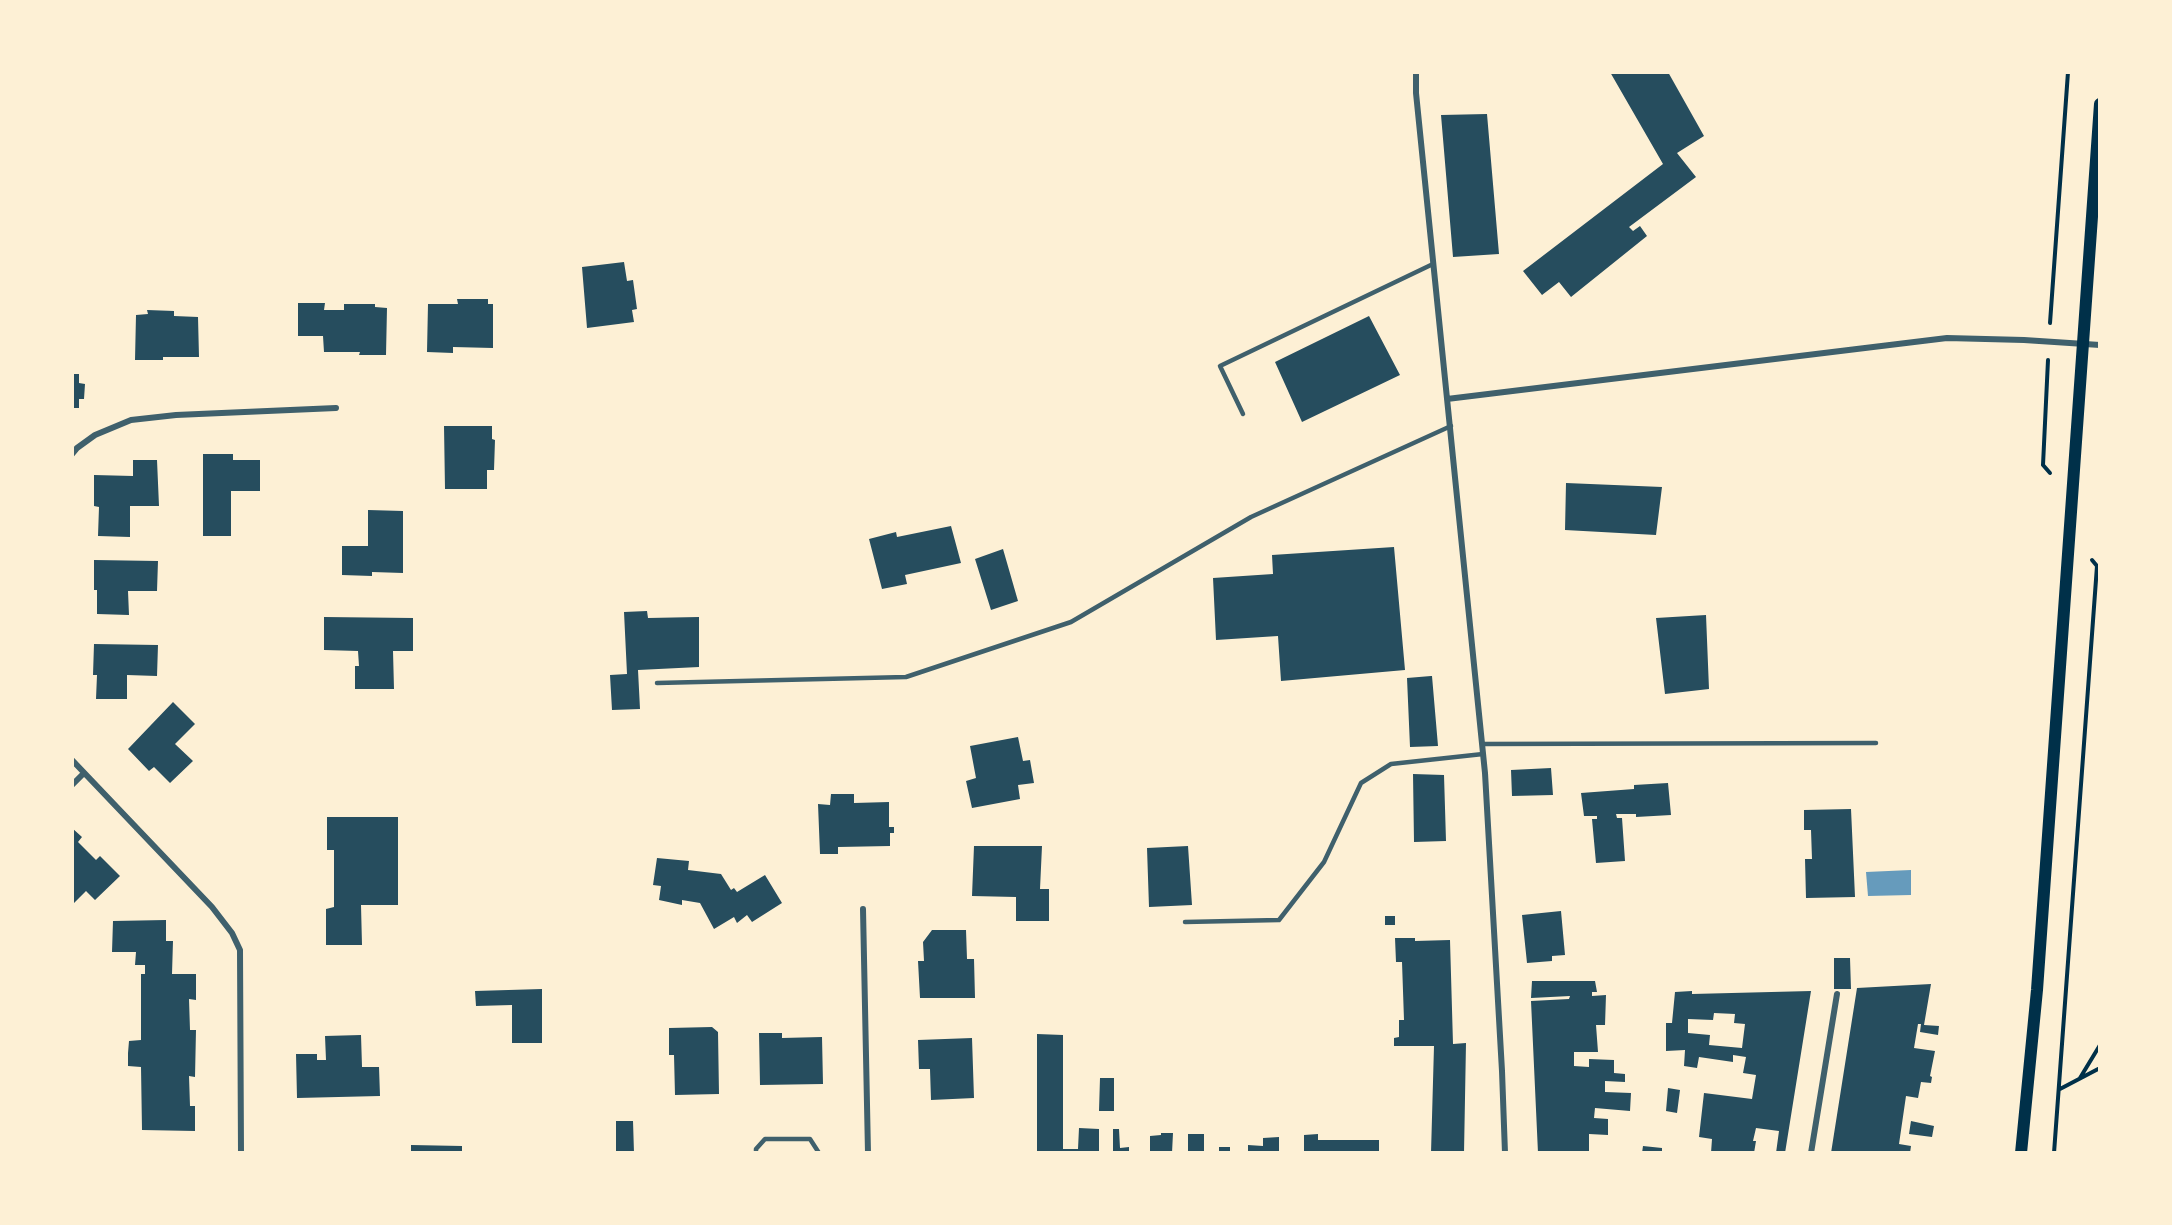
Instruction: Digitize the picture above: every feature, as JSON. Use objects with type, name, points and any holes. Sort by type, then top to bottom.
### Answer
[{"type":"main road","points":[[2021,1153],[2037,990],[2100,104]]},
{"type":"street","points":[[1416,72],[1416,93],[1433,264],[1483,744],[1505,1153]]},
{"type":"street","points":[[1447,399],[1947,338],[2100,345]]},
{"type":"street","points":[[74,450],[95,435],[131,420],[176,415],[336,408]]},
{"type":"street","points":[[72,760],[212,907],[232,933],[240,950],[241,1153]]},
{"type":"street","points":[[72,785],[84,773]]},
{"type":"street","points":[[863,909],[868,1153]]},
{"type":"street","points":[[1811,1153],[1837,994]]},
{"type":"lane","points":[[1243,414],[1220,366],[1433,264]]},
{"type":"lane","points":[[657,684],[906,677],[1071,622],[1251,517],[1451,426]]},
{"type":"lane","points":[[1483,744],[1876,743]]},
{"type":"lane","points":[[1185,922],[1279,920],[1324,862],[1361,783],[1391,764],[1483,754]]},
{"type":"lane","points":[[756,1153],[756,1149],[765,1139],[810,1140],[819,1153]]},
{"type":"path","points":[[2068,72],[2049,341],[2043,465],[2072,495]]},
{"type":"path","points":[[2054,1153],[2097,566],[2069,530]]},
{"type":"path","points":[[2080,1078],[2100,1045]]},
{"type":"path","points":[[2060,1089],[2100,1068]]},
{"type":"water","points":[[1911,870],[1911,895],[1868,896],[1866,872]]},
{"type":"building","points":[[1610,72],[1668,72],[1704,136],[1677,153],[1696,177],[1629,227],[1633,231],[1640,226],[1647,236],[1571,297],[1559,282],[1542,295],[1523,271],[1663,164]]},
{"type":"building","points":[[1487,114],[1499,254],[1453,257],[1441,115]]},
{"type":"building","points":[[624,262],[627,281],[633,280],[637,309],[632,310],[634,322],[587,328],[582,267]]},
{"type":"building","points":[[457,299],[488,299],[488,304],[493,304],[493,348],[453,347],[453,353],[427,352],[428,304],[458,304]]},
{"type":"building","points":[[298,303],[325,303],[324,310],[344,310],[344,304],[375,304],[375,307],[387,308],[386,355],[324,352],[323,336],[298,336]]},
{"type":"building","points":[[147,310],[174,311],[174,316],[198,317],[199,357],[135,360],[136,315],[148,314]]},
{"type":"building","points":[[1369,316],[1400,375],[1302,422],[1275,362]]},
{"type":"building","points":[[72,374],[79,374],[79,383],[85,384],[84,399],[79,399],[79,408],[72,408]]},
{"type":"building","points":[[444,426],[492,426],[492,439],[495,440],[494,470],[487,470],[487,489],[445,489]]},
{"type":"building","points":[[203,454],[233,454],[233,460],[260,460],[260,491],[231,491],[231,536],[203,536]]},
{"type":"building","points":[[133,460],[157,460],[159,506],[130,506],[130,537],[98,536],[99,507],[94,506],[94,475],[133,476]]},
{"type":"building","points":[[1566,483],[1662,487],[1656,535],[1565,530]]},
{"type":"building","points":[[368,510],[403,511],[403,573],[372,572],[372,576],[342,575],[342,546],[368,546]]},
{"type":"building","points":[[951,526],[961,563],[905,575],[907,584],[882,589],[869,539],[896,532],[897,537]]},
{"type":"building","points":[[1394,547],[1405,670],[1281,681],[1278,636],[1216,640],[1213,578],[1273,574],[1272,555]]},
{"type":"building","points":[[1003,549],[1018,601],[991,610],[975,559]]},
{"type":"building","points":[[94,560],[158,561],[157,591],[128,591],[129,615],[97,614]]},
{"type":"building","points":[[647,611],[648,618],[699,617],[699,667],[638,670],[640,709],[612,710],[610,675],[627,674],[624,612]]},
{"type":"building","points":[[1706,615],[1709,689],[1665,694],[1656,618]]},
{"type":"building","points":[[324,617],[413,618],[413,651],[393,651],[394,689],[355,689],[355,666],[359,666],[358,651],[324,650]]},
{"type":"building","points":[[94,644],[158,645],[157,676],[127,675],[127,699],[96,699],[97,675],[93,675]]},
{"type":"building","points":[[1432,676],[1438,746],[1410,747],[1407,678]]},
{"type":"building","points":[[173,702],[195,724],[175,744],[193,761],[170,783],[154,767],[149,771],[128,749]]},
{"type":"building","points":[[1018,737],[1023,761],[1030,760],[1034,783],[1018,785],[1020,799],[972,808],[966,781],[976,778],[970,746]]},
{"type":"building","points":[[1551,768],[1553,795],[1512,796],[1511,770]]},
{"type":"building","points":[[1413,774],[1444,775],[1446,841],[1414,842]]},
{"type":"building","points":[[1668,783],[1671,815],[1636,817],[1636,814],[1616,814],[1617,818],[1622,818],[1625,861],[1596,863],[1592,819],[1597,819],[1597,816],[1584,816],[1581,793],[1634,789],[1634,785]]},
{"type":"building","points":[[831,794],[854,794],[854,803],[889,802],[889,827],[894,827],[894,833],[890,833],[890,846],[838,847],[838,854],[820,854],[818,804],[830,805]]},
{"type":"building","points":[[1851,809],[1855,897],[1806,898],[1805,859],[1812,859],[1811,830],[1804,830],[1804,810]]},
{"type":"building","points":[[327,817],[398,817],[398,905],[361,905],[362,945],[326,945],[326,909],[334,907],[334,850],[327,850]]},
{"type":"building","points":[[72,828],[82,837],[78,842],[96,860],[100,856],[120,876],[95,900],[86,891],[72,905]]},
{"type":"building","points":[[974,846],[1042,846],[1040,889],[1049,889],[1049,921],[1016,921],[1016,897],[972,896]]},
{"type":"building","points":[[1188,846],[1192,905],[1149,907],[1147,848]]},
{"type":"building","points":[[657,858],[689,861],[688,870],[721,874],[731,890],[734,888],[737,892],[765,875],[782,903],[752,922],[747,915],[737,923],[734,917],[714,929],[700,903],[682,900],[682,905],[659,900],[661,886],[653,885]]},
{"type":"building","points":[[1561,911],[1565,955],[1552,956],[1552,961],[1527,963],[1522,915]]},
{"type":"building","points":[[1385,916],[1395,916],[1395,925],[1385,925]]},
{"type":"building","points":[[166,920],[166,941],[173,941],[172,974],[196,974],[196,1000],[189,999],[190,1030],[196,1030],[195,1077],[189,1076],[190,1106],[195,1106],[195,1131],[142,1130],[141,1067],[128,1066],[128,1053],[129,1041],[141,1040],[141,974],[145,974],[145,965],[135,965],[136,952],[112,952],[113,921]]},
{"type":"building","points":[[932,930],[966,930],[967,959],[974,959],[975,998],[920,998],[918,961],[924,961],[923,942]]},
{"type":"building","points":[[1395,938],[1415,938],[1415,941],[1450,940],[1453,1044],[1466,1043],[1464,1153],[1431,1153],[1434,1046],[1394,1046],[1394,1038],[1399,1037],[1399,1020],[1404,1020],[1402,962],[1396,962]]},
{"type":"building","points":[[1834,958],[1850,958],[1851,989],[1834,989]]},
{"type":"building","points":[[1532,981],[1595,981],[1597,992],[1592,992],[1592,996],[1606,995],[1605,1025],[1596,1025],[1598,1052],[1574,1052],[1574,1066],[1589,1067],[1589,1059],[1614,1060],[1614,1073],[1625,1074],[1625,1082],[1605,1081],[1605,1092],[1631,1093],[1630,1111],[1595,1108],[1594,1118],[1608,1119],[1608,1135],[1589,1134],[1589,1153],[1538,1153],[1531,1001],[1569,999],[1570,996],[1531,998]]},
{"type":"building","points":[[1931,984],[1924,1025],[1939,1026],[1938,1035],[1920,1032],[1921,1024],[1918,1024],[1914,1048],[1935,1051],[1930,1076],[1932,1077],[1931,1083],[1921,1082],[1918,1098],[1906,1096],[1899,1144],[1911,1146],[1910,1153],[1831,1153],[1857,988]]},
{"type":"building","points":[[542,989],[542,1043],[512,1043],[512,1005],[476,1006],[475,991]]},
{"type":"building","points":[[1692,991],[1692,994],[1811,991],[1785,1153],[1776,1153],[1779,1131],[1756,1128],[1753,1141],[1756,1141],[1754,1153],[1711,1153],[1712,1139],[1699,1137],[1704,1093],[1752,1099],[1756,1075],[1743,1073],[1746,1057],[1733,1055],[1733,1062],[1699,1057],[1697,1068],[1684,1066],[1685,1050],[1666,1051],[1666,1023],[1672,1023],[1675,992]],"holes":[[[1714,1013],[1735,1014],[1734,1023],[1745,1024],[1742,1048],[1709,1045],[1710,1035],[1688,1033],[1688,1019],[1713,1020]]]},
{"type":"building","points":[[712,1027],[718,1032],[719,1094],[675,1095],[674,1055],[669,1055],[669,1028]]},
{"type":"building","points":[[759,1033],[782,1033],[782,1038],[822,1037],[823,1084],[760,1085]]},
{"type":"building","points":[[1037,1034],[1063,1035],[1063,1149],[1078,1149],[1079,1128],[1099,1129],[1099,1153],[1037,1153]]},
{"type":"building","points":[[361,1035],[362,1067],[379,1067],[380,1096],[297,1098],[296,1054],[317,1054],[317,1060],[326,1060],[325,1036]]},
{"type":"building","points":[[972,1038],[974,1098],[931,1100],[930,1069],[919,1069],[918,1040]]},
{"type":"building","points":[[1100,1078],[1114,1078],[1114,1111],[1099,1111]]},
{"type":"building","points":[[1668,1088],[1680,1090],[1677,1113],[1666,1111]]},
{"type":"building","points":[[616,1121],[633,1121],[634,1153],[616,1153]]},
{"type":"building","points":[[1911,1121],[1934,1126],[1932,1137],[1909,1134]]},
{"type":"building","points":[[1113,1129],[1119,1129],[1120,1148],[1129,1147],[1129,1153],[1113,1153]]},
{"type":"building","points":[[1161,1133],[1173,1133],[1172,1153],[1150,1153],[1150,1136],[1161,1135]]},
{"type":"building","points":[[1188,1134],[1204,1134],[1204,1153],[1188,1153]]},
{"type":"building","points":[[1318,1134],[1318,1140],[1379,1140],[1379,1153],[1304,1153],[1304,1135]]},
{"type":"building","points":[[1279,1137],[1279,1153],[1248,1153],[1248,1145],[1263,1146],[1263,1138]]},
{"type":"building","points":[[411,1145],[462,1146],[462,1153],[411,1153]]},
{"type":"building","points":[[1643,1146],[1662,1148],[1662,1153],[1642,1153]]},
{"type":"building","points":[[1219,1147],[1230,1147],[1230,1153],[1219,1153]]}]
